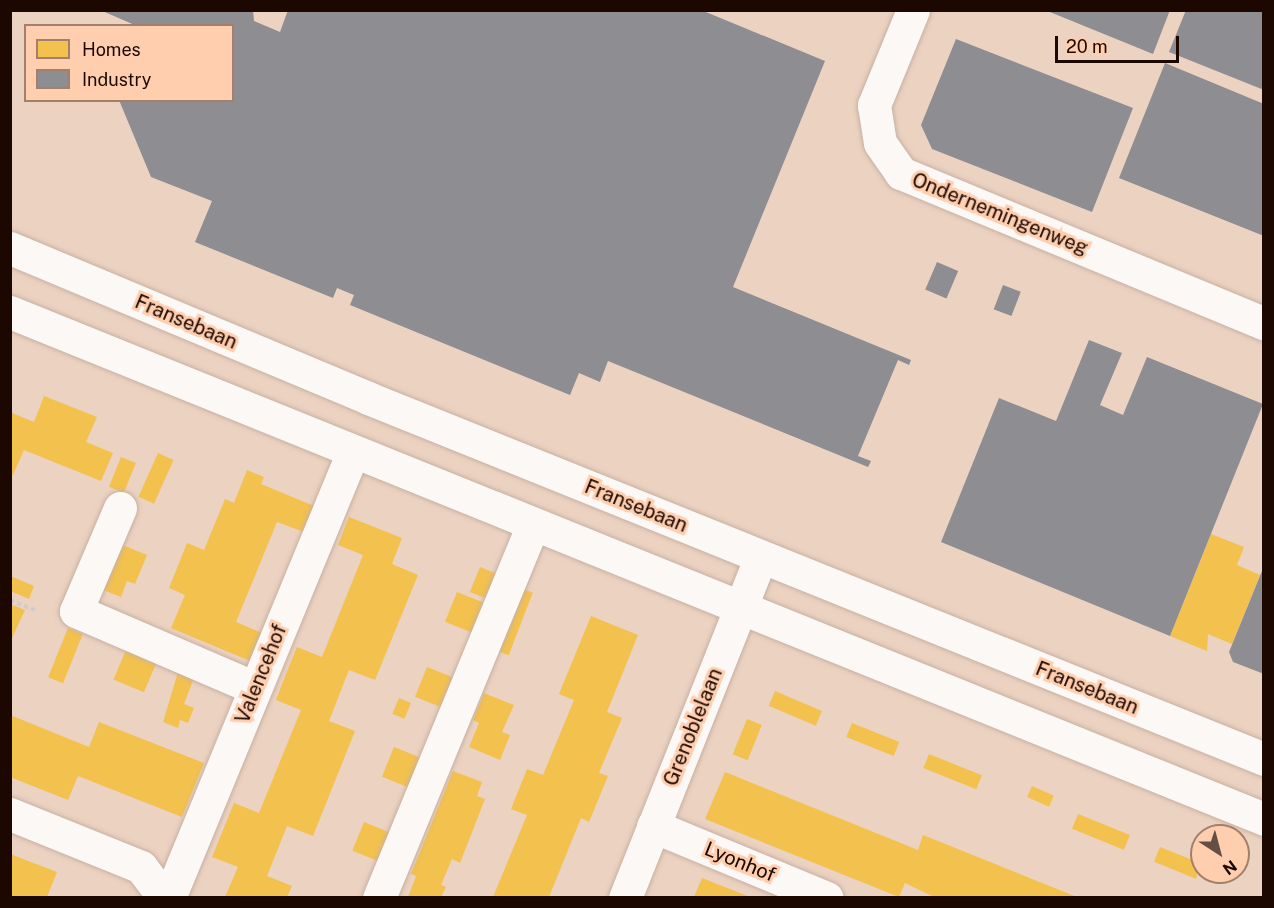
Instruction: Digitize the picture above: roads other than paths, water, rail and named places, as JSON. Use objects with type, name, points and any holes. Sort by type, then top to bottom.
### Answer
[{"type":"street","name":"Ondernemingenweg","points":[[912,10],[874,105],[880,143],[902,173],[1263,323]]},
{"type":"street","name":"Fransebaan","points":[[10,248],[761,557],[1263,759]]},
{"type":"street","points":[[10,312],[1263,819]]},
{"type":"street","name":"Valencehof","points":[[169,897],[353,451]]},
{"type":"street","points":[[120,508],[76,611],[255,687]]},
{"type":"street","points":[[379,897],[533,524]]},
{"type":"street","name":"Grenoblelaan","points":[[625,897],[761,557]]},
{"type":"street","points":[[10,814],[141,867],[164,897]]},
{"type":"street","name":"Lyonhof","points":[[653,826],[826,897]]}]
